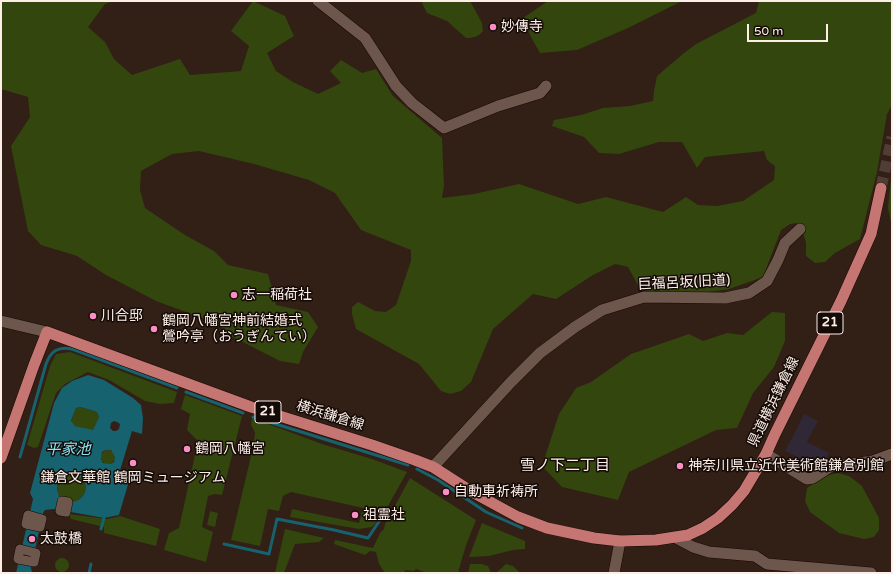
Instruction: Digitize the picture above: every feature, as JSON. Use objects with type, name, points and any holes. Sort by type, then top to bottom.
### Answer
[{"type":"main road","name":"県道横浜鎌倉線","points":[[616,540],[656,540],[688,535],[703,528],[718,518],[744,491],[766,454],[841,301],[871,234],[881,188]]},
{"type":"main road","name":"横浜鎌倉線","points":[[47,332],[251,407],[372,445],[433,467],[472,492],[534,524],[565,533],[616,540]]},
{"type":"main road","points":[[1,458],[47,332]]},
{"type":"street","points":[[318,1],[365,38],[396,86],[412,103],[444,128],[498,106],[540,94],[546,86]]},
{"type":"street","name":"巨福呂坂(旧道)","points":[[433,467],[540,353],[575,327],[602,310],[644,297],[725,298],[749,293],[767,281],[785,243],[800,229]]},
{"type":"street","points":[[1,322],[47,332]]},
{"type":"street","points":[[766,454],[807,479],[813,478],[830,467],[873,461],[892,454]]},
{"type":"street","points":[[676,538],[694,547],[710,552],[755,556],[767,564],[871,573]]},
{"type":"street","points":[[614,573],[616,540]]},
{"type":"shaded area","points":[[804,414],[818,421],[807,442],[829,453],[821,469],[785,451]]},
{"type":"green space","points":[[1,1],[114,1],[105,4],[88,27],[105,42],[114,59],[132,75],[180,59],[190,75],[241,71],[249,46],[231,31],[253,1],[285,16],[294,36],[267,53],[276,71],[293,82],[318,94],[341,83],[330,71],[341,60],[362,73],[376,69],[393,96],[442,138],[444,186],[442,198],[474,194],[519,184],[578,204],[606,197],[663,212],[686,197],[698,205],[717,206],[743,201],[774,180],[775,166],[767,160],[764,151],[705,157],[697,168],[682,142],[659,142],[619,154],[599,153],[584,137],[552,126],[554,120],[581,115],[603,108],[630,106],[653,101],[657,76],[696,44],[756,13],[759,1],[892,1],[892,105],[887,114],[877,172],[860,239],[835,253],[825,262],[815,263],[806,256],[806,243],[801,226],[796,223],[790,224],[781,230],[763,277],[729,289],[708,292],[654,293],[640,289],[628,267],[615,264],[593,275],[556,299],[533,294],[493,329],[471,382],[461,391],[450,394],[441,391],[419,364],[356,329],[352,314],[352,307],[358,302],[375,311],[386,312],[396,305],[411,261],[411,250],[361,230],[335,193],[309,180],[254,164],[199,151],[172,154],[141,171],[140,190],[145,208],[185,235],[214,251],[228,265],[268,274],[276,305],[308,312],[318,327],[303,352],[299,364],[280,361],[229,335],[216,323],[156,301],[106,275],[77,256],[41,245],[28,231],[11,146],[30,117],[28,97],[1,89]]},
{"type":"green space","points":[[421,1],[470,1],[482,23],[483,31],[476,37],[466,38],[447,21],[427,13]]},
{"type":"green space","points":[[548,1],[682,1],[628,28],[577,50],[540,53],[523,18]]},
{"type":"green space","points":[[892,169],[892,227],[888,208]]},
{"type":"green space","points":[[772,312],[785,313],[785,341],[774,367],[753,393],[737,428],[716,430],[629,472],[618,500],[562,487],[542,466],[559,414],[576,388],[591,382],[631,354],[689,334],[703,341],[727,333],[743,335]]},
{"type":"green space","points":[[70,352],[177,392],[174,403],[160,404],[145,401],[109,380],[88,372],[65,384],[56,393],[38,447],[34,448],[27,445],[50,366],[56,354]]},
{"type":"green space","points":[[185,395],[242,416],[222,495],[215,494],[208,496],[202,527],[213,532],[206,562],[164,550],[169,533],[179,528],[198,441],[187,430],[190,414],[181,409]]},
{"type":"green space","points":[[81,407],[97,412],[99,417],[93,431],[75,426],[71,422],[76,408]]},
{"type":"green space","points":[[252,418],[322,444],[372,459],[407,472],[382,516],[372,527],[359,529],[290,517],[292,509],[359,523],[363,508],[291,492],[283,496],[279,511],[268,509],[260,546],[231,540],[252,452],[258,447],[254,442],[255,432],[251,425]]},
{"type":"green space","points":[[105,450],[111,450],[115,454],[115,460],[111,464],[105,464],[101,460],[101,454]]},
{"type":"green space","points":[[838,473],[849,476],[862,486],[879,518],[879,530],[874,537],[864,539],[839,533],[810,512],[805,501],[807,488],[824,476]]},
{"type":"green space","points":[[66,475],[81,478],[84,481],[86,488],[82,497],[76,501],[61,503],[57,489],[58,480]]},
{"type":"green space","points":[[410,478],[476,520],[466,545],[458,573],[427,573],[416,569],[414,571],[405,570],[404,573],[385,573],[379,564],[376,552],[370,551],[365,555],[334,544],[335,540],[373,548]]},
{"type":"green space","points":[[210,511],[218,513],[215,527],[207,525]]},
{"type":"green space","points":[[69,514],[107,519],[120,516],[160,529],[156,546],[104,533],[104,527],[71,519]]},
{"type":"green space","points":[[482,523],[525,541],[525,549],[513,550],[489,556],[469,557]]},
{"type":"green space","points":[[285,529],[324,538],[319,542],[295,544],[284,573],[275,573]]},
{"type":"green space","points":[[59,558],[65,558],[69,562],[69,568],[65,572],[59,572],[55,568],[55,562]]},
{"type":"green space","points":[[470,564],[481,564],[488,566],[491,573],[468,573]]},
{"type":"green space","points":[[506,564],[513,566],[520,573],[496,573]]},
{"type":"water","name":"平家池","points":[[88,375],[104,380],[133,398],[141,405],[143,418],[142,434],[132,431],[118,477],[129,481],[119,515],[104,518],[54,509],[45,510],[43,513],[31,568],[32,572],[37,573],[16,573],[33,499],[30,493],[54,403],[62,388],[72,381]],"holes":[[[81,407],[97,412],[99,417],[93,430],[75,426],[71,421],[76,408]],[[114,421],[120,424],[119,429],[113,431],[110,428],[111,423]],[[111,450],[115,457],[114,462],[110,464],[103,463],[101,459],[102,452]],[[66,475],[74,475],[81,478],[84,481],[86,488],[84,494],[74,502],[61,502],[57,489],[58,480]]]},
{"type":"waterway","points":[[20,457],[46,364],[50,356],[56,350],[63,348],[72,349],[177,388]]},
{"type":"waterway","points":[[186,392],[243,413]]},
{"type":"waterway","points":[[253,417],[408,465]]},
{"type":"waterway","points":[[417,469],[438,480],[486,512],[522,528]]},
{"type":"waterway","points":[[101,529],[104,518]]},
{"type":"waterway","points":[[224,544],[269,554],[277,519],[368,538],[380,520]]},
{"type":"waterway","points":[[89,573],[91,564]]},
{"type":"tunnel","points":[[881,188],[892,137]]},
{"type":"place","name":"妙傳寺","points":[[493,27]]},
{"type":"place","name":"志一稲荷社","points":[[234,295]]},
{"type":"place","name":"川合邸","points":[[93,316]]},
{"type":"place","name":"鶴岡八幡宮神前結婚式 鶯吟亭（おうぎんてい）","points":[[154,329]]},
{"type":"place","name":"鶴岡八幡宮","points":[[187,449]]},
{"type":"place","name":"鎌倉文華館 鶴岡ミュージアム","points":[[133,463]]},
{"type":"place","name":"神奈川県立近代美術館鎌倉別館","points":[[680,466]]},
{"type":"place","name":"自動車祈祷所","points":[[446,492]]},
{"type":"place","name":"祖霊社","points":[[355,515]]},
{"type":"place","name":"太鼓橋","points":[[32,539]]},
{"type":"district","name":"雪ノ下二丁目","points":[[565,466]]}]
